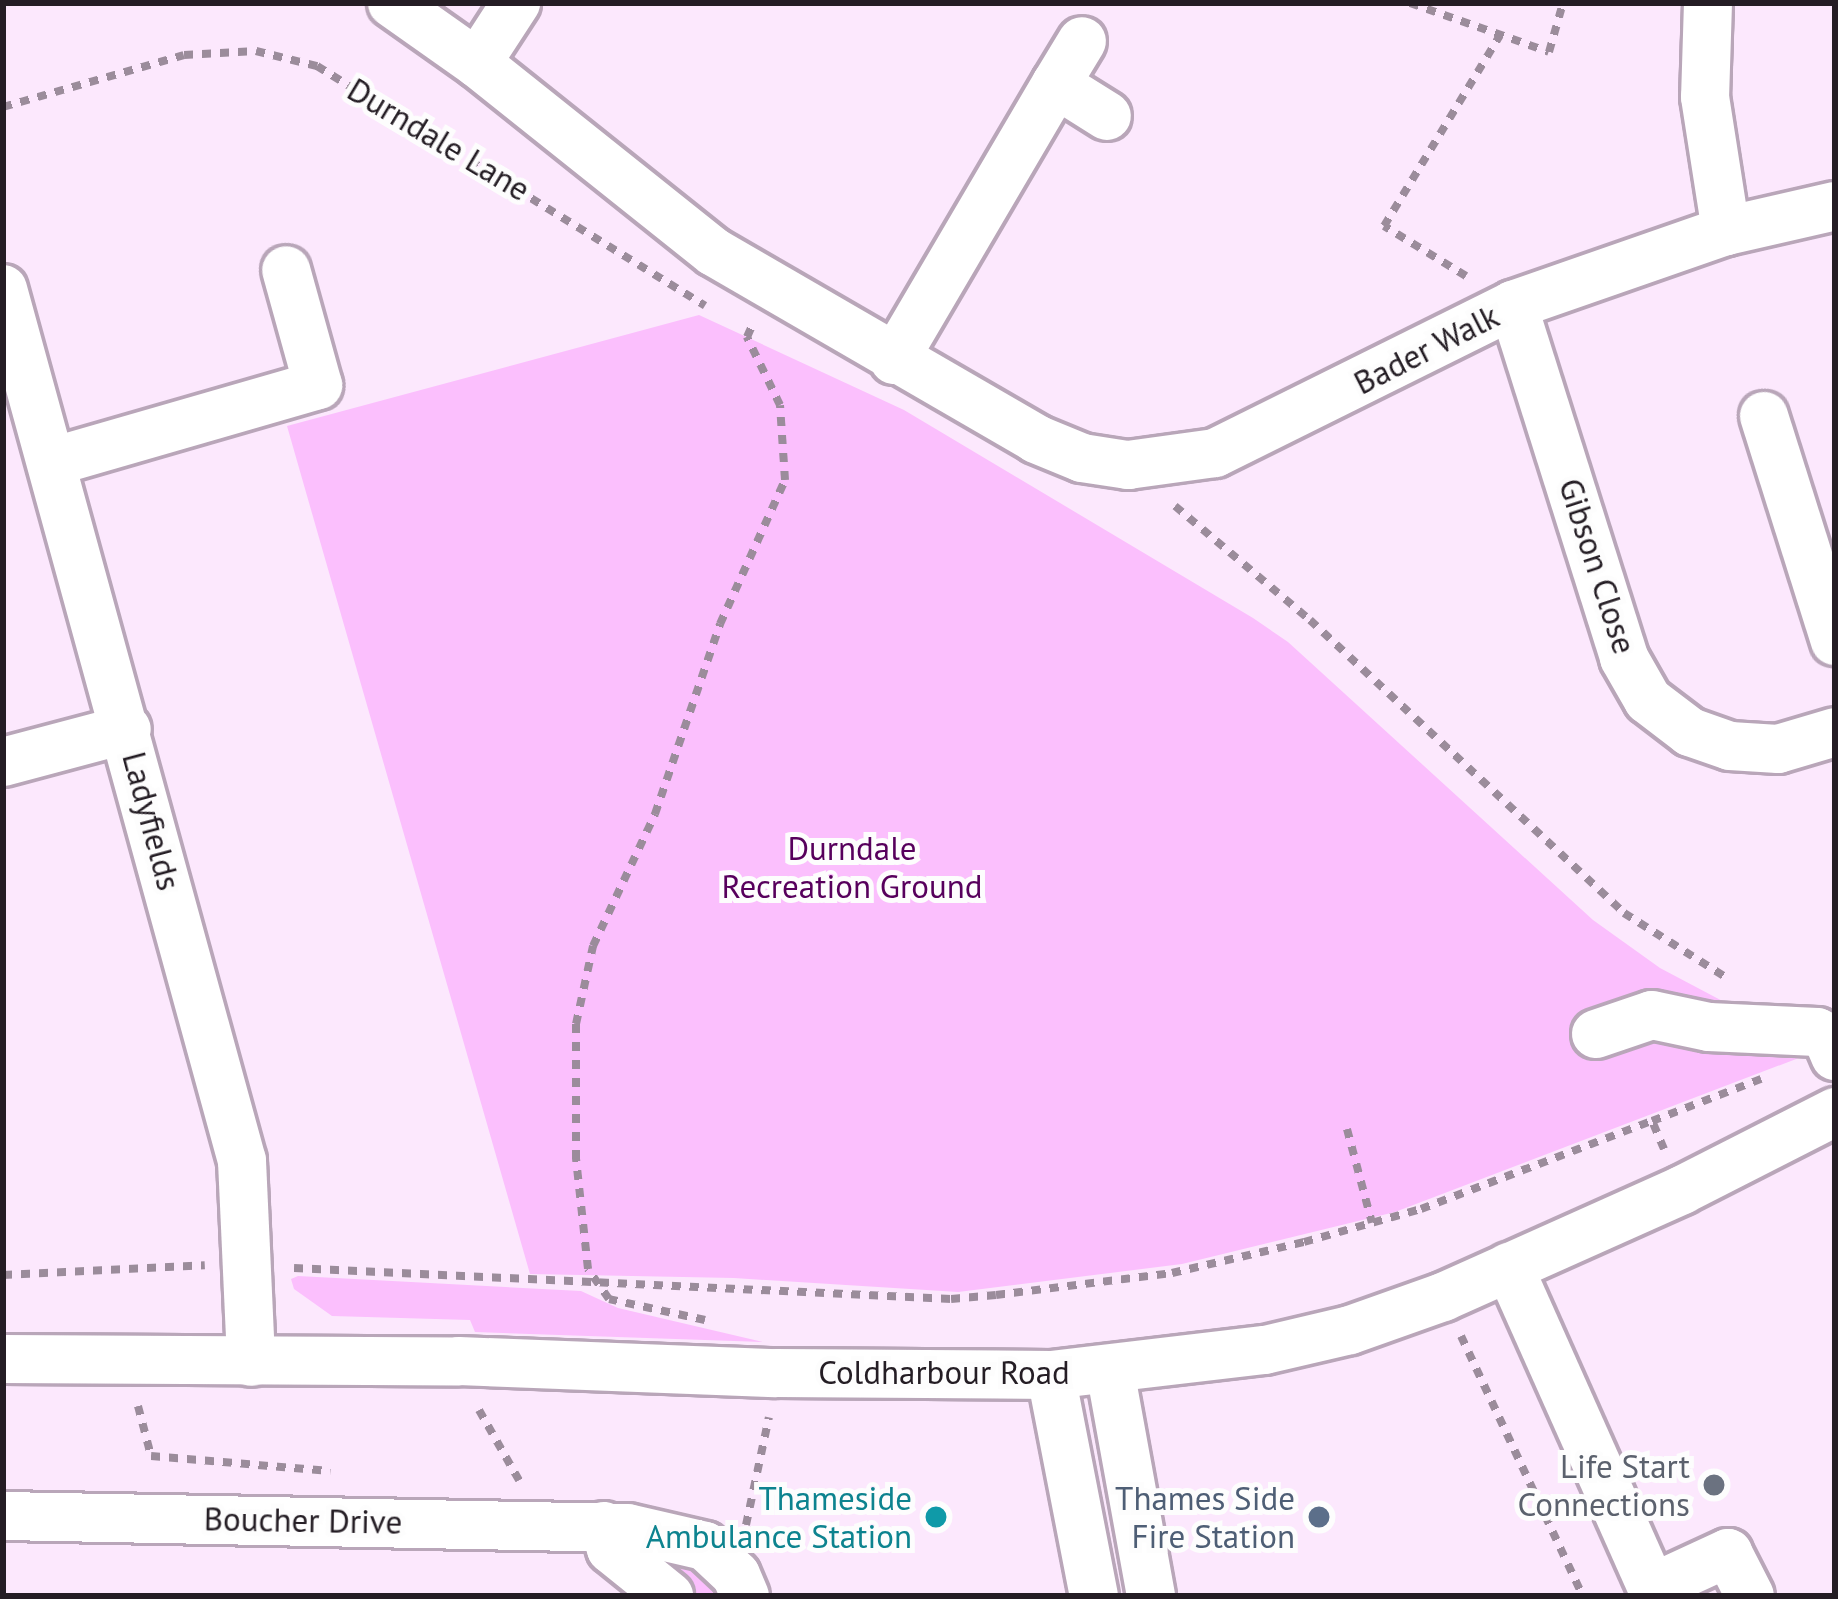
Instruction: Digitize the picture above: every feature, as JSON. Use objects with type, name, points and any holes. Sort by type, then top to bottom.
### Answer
[{"type":"street","points":[[392,3],[477,63],[714,252],[1036,439],[1082,458],[1128,466]]},
{"type":"street","points":[[477,63],[515,3]]},
{"type":"street","points":[[1708,3],[1705,97],[1726,231]]},
{"type":"street","points":[[894,360],[1082,41]]},
{"type":"street","points":[[1056,84],[1107,116]]},
{"type":"street","name":"Bader Walk","points":[[1128,466],[1215,453],[1514,305],[1726,231],[1835,206]]},
{"type":"street","points":[[52,462],[318,385],[286,270]]},
{"type":"street","name":"Gibson Close","points":[[1514,305],[1624,658],[1648,700],[1690,731],[1730,746],[1778,749],[1835,732]]},
{"type":"street","name":"Ladyfields","points":[[6,310],[127,729],[242,1161],[251,1362]]},
{"type":"street","points":[[1764,416],[1835,641]]},
{"type":"street","points":[[3,761],[127,729]]},
{"type":"street","points":[[1596,1034],[1652,1015],[1709,1027],[1817,1032],[1827,1037],[1834,1053]]},
{"type":"street","name":"Coldharbour Road","points":[[3,1359],[459,1361],[776,1373],[1051,1375],[1265,1350],[1350,1330],[1443,1297],[1682,1190],[1835,1112]]},
{"type":"street","points":[[1509,1267],[1652,1588],[1728,1553],[1750,1596]]},
{"type":"street","points":[[1111,1370],[1151,1596]]},
{"type":"street","points":[[1051,1375],[1094,1596]]},
{"type":"street","name":"Boucher Drive","points":[[3,1516],[604,1526],[705,1546],[736,1575],[745,1596]]},
{"type":"street","points":[[604,1526],[611,1549],[669,1596]]},
{"type":"path","points":[[1410,3],[1549,52],[1563,3]]},
{"type":"path","points":[[1500,35],[1384,226],[1514,305]]},
{"type":"path","name":"Durndale Lane","points":[[3,107],[184,55],[256,51],[317,66],[714,310]]},
{"type":"path","points":[[732,319],[769,330]]},
{"type":"path","points":[[720,1324],[609,1299],[588,1269],[576,1160],[575,1024],[593,946],[655,814],[720,624],[785,480],[780,405],[747,338],[751,328]]},
{"type":"path","points":[[1128,466],[1310,620],[1624,913],[1740,982]]},
{"type":"path","points":[[282,1275],[281,1267],[951,1299],[1206,1267],[1372,1223],[1834,1053]]},
{"type":"path","points":[[1652,1121],[1682,1190]]},
{"type":"path","points":[[1347,1129],[1372,1223]]},
{"type":"path","points":[[1443,1297],[1583,1596]]},
{"type":"path","points":[[739,1538],[748,1523],[776,1373]]},
{"type":"path","points":[[478,1407],[522,1487]]},
{"type":"green space","name":"Durndale Recreation Ground","points":[[699,315],[904,410],[1253,618],[1288,642],[1593,920],[1660,968],[1817,1051],[1395,1212],[1182,1264],[958,1292],[734,1278],[530,1274],[287,426]]},
{"type":"green space","points":[[291,1279],[581,1291],[618,1308],[763,1342],[475,1332],[470,1320],[332,1316],[294,1289]]},
{"type":"green space","points":[[655,1552],[689,1556],[725,1596],[684,1596]]},
{"type":"place","name":"Life Start Connections","points":[[1714,1485]]},
{"type":"place","name":"Thameside Ambulance Station","points":[[936,1517]]},
{"type":"place","name":"Thames Side Fire Station","points":[[1319,1517]]}]
